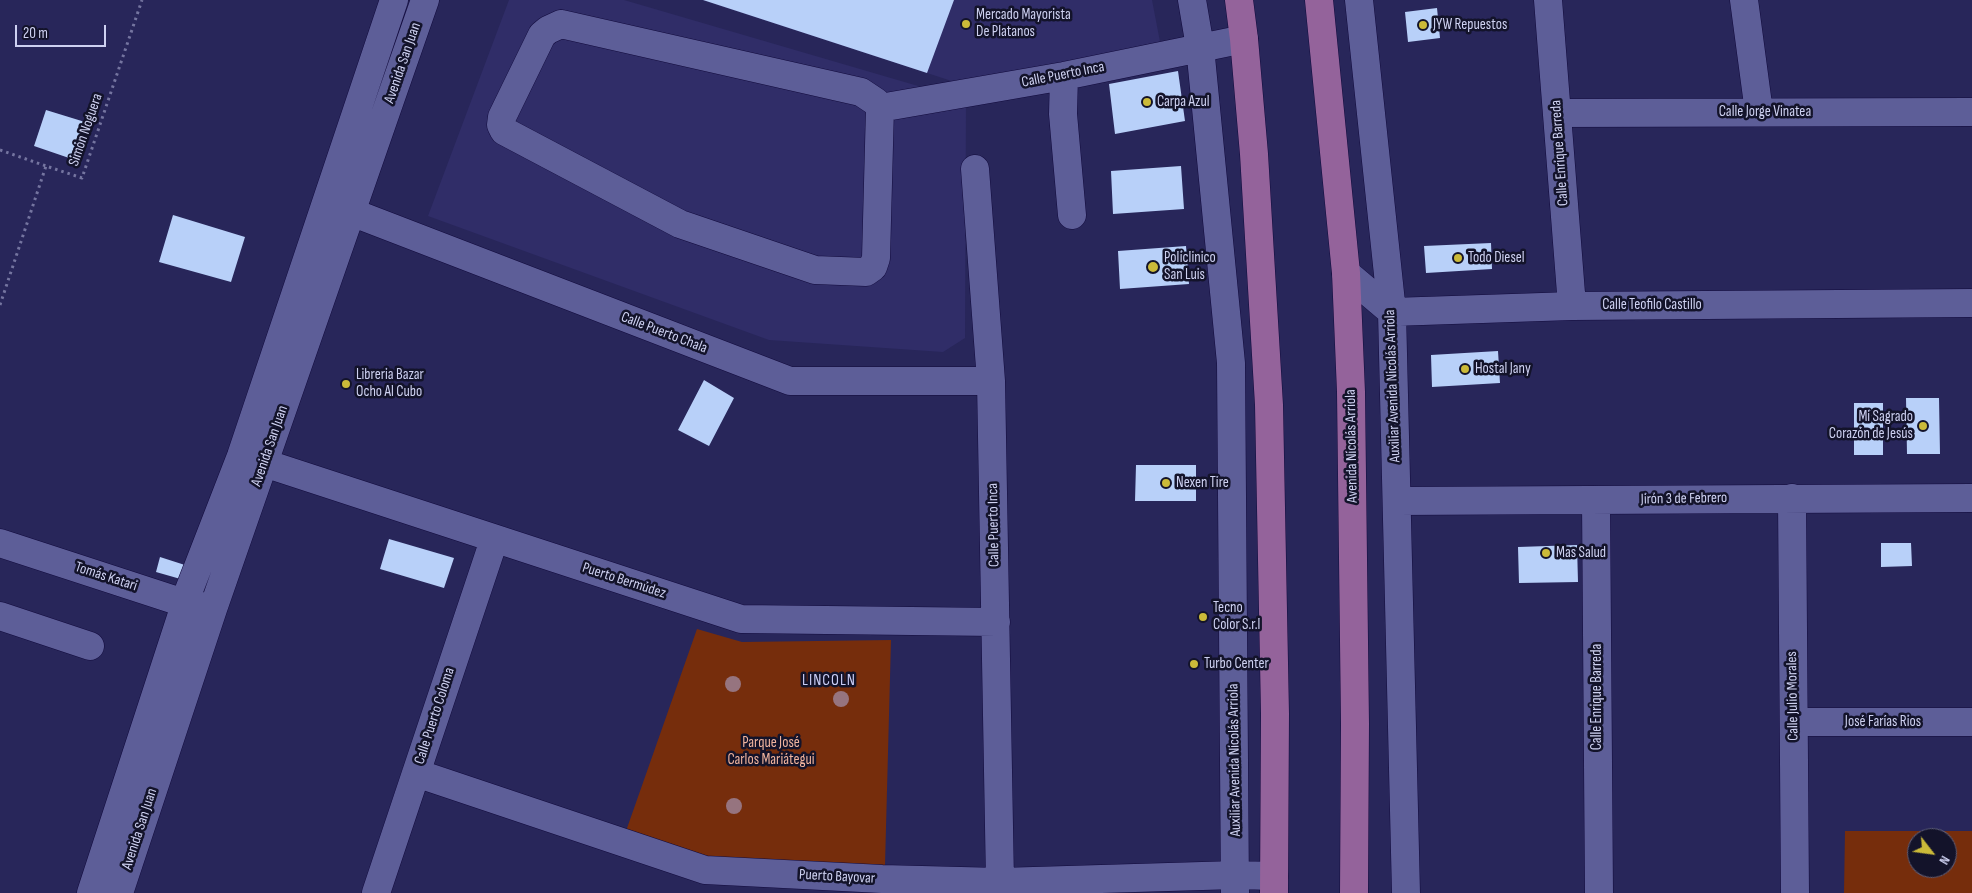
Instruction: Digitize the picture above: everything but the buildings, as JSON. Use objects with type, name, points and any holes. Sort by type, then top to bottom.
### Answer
[{"type":"main road","points":[[1239,0],[1244,39],[1260,240],[1268,406],[1275,714],[1274,884]]},
{"type":"main road","name":"Avenida Nicolás Arriola","points":[[1319,0],[1346,273],[1352,392],[1355,724],[1354,893]]},
{"type":"street","name":"Avenida San Juan","points":[[90,893],[183,611],[184,603],[241,456],[394,0]]},
{"type":"street","name":"Avenida San Juan","points":[[119,893],[213,609],[425,0]]},
{"type":"street","name":"Auxiliar Avenida Nicolás Arriola","points":[[1192,0],[1200,47],[1231,363],[1236,884]]},
{"type":"street","name":"Auxiliar Avenida Nicolás Arriola","points":[[1359,0],[1392,312],[1406,893]]},
{"type":"street","name":"Calle Enrique Barreda","points":[[1548,0],[1572,306]]},
{"type":"street","points":[[1744,0],[1759,112]]},
{"type":"street","points":[[561,24],[861,92],[876,102],[880,108],[876,258],[873,267],[866,272],[815,270],[680,224],[510,135],[504,131],[502,125],[502,117],[542,35],[561,24]]},
{"type":"street","name":"Calle Puerto Inca","points":[[880,108],[1064,76],[1244,39]]},
{"type":"street","points":[[1064,76],[1063,114],[1072,215]]},
{"type":"street","name":"Calle Jorge Vinatea","points":[[1557,113],[1972,112]]},
{"type":"street","name":"Calle Puerto Inca","points":[[975,169],[991,381],[1000,882]]},
{"type":"street","name":"Calle Puerto Chala","points":[[351,212],[790,381],[991,381]]},
{"type":"street","points":[[1346,273],[1392,312]]},
{"type":"street","name":"Calle Teofilo Castillo","points":[[1392,312],[1572,306],[1972,303]]},
{"type":"street","name":"Puerto Bermúdez","points":[[264,463],[494,540],[741,619],[996,622]]},
{"type":"street","name":"Calle Julio Morales","points":[[1792,498],[1795,893]]},
{"type":"street","name":"Jirón 3 de Febrero","points":[[1397,501],[1972,498]]},
{"type":"street","name":"Calle Enrique Barreda","points":[[1596,500],[1599,893]]},
{"type":"street","name":"Calle Puerto Coloma","points":[[376,893],[494,540]]},
{"type":"street","name":"Tomás Katari","points":[[0,543],[184,603],[213,609]]},
{"type":"street","points":[[0,616],[90,646]]},
{"type":"street","name":"José Farías Rios","points":[[1794,722],[1972,722]]},
{"type":"street","name":"Puerto Bayovar","points":[[416,773],[705,870],[882,879],[1000,882],[1274,884]]},
{"type":"path","name":"Simón Noguera","points":[[0,305],[46,166],[82,178],[142,0]]},
{"type":"path","points":[[0,150],[46,166]]},
{"type":"shaded area","points":[[509,0],[624,0],[966,100],[965,338],[943,352],[769,340],[428,216]]},
{"type":"shaded area","name":"Mercado Mayorista De Platanos","points":[[702,0],[1152,0],[1161,47],[964,85]]},
{"type":"green space","name":"Parque José Carlos Mariátegui","points":[[697,629],[742,642],[891,640],[885,865],[707,858],[626,831]]},
{"type":"green space","points":[[1845,831],[1907,831],[1907,878],[1957,878],[1957,831],[1972,831],[1972,893],[1844,893]]},
{"type":"place","name":"Mercado Mayorista De Platanos","points":[[966,24]]},
{"type":"place","name":"JYW Repuestos","points":[[1423,25]]},
{"type":"place","name":"Carpa Azul","points":[[1147,102]]},
{"type":"place","name":"Todo Diesel","points":[[1458,258]]},
{"type":"place","name":"Policlinico San Luis","points":[[1153,267]]},
{"type":"place","name":"Hostal Jany","points":[[1465,369]]},
{"type":"place","name":"Libreria Bazar Ocho Al Cubo","points":[[346,384]]},
{"type":"place","name":"Mi Sagrado Corazón de Jesús","points":[[1923,426]]},
{"type":"place","name":"Nexen Tire","points":[[1166,483]]},
{"type":"place","name":"Mas Salud","points":[[1546,553]]},
{"type":"place","name":"Tecno Color S.r.l","points":[[1203,617]]},
{"type":"place","name":"Turbo Center","points":[[1194,664]]},
{"type":"district","name":"LINCOLN","points":[[829,681]]}]
